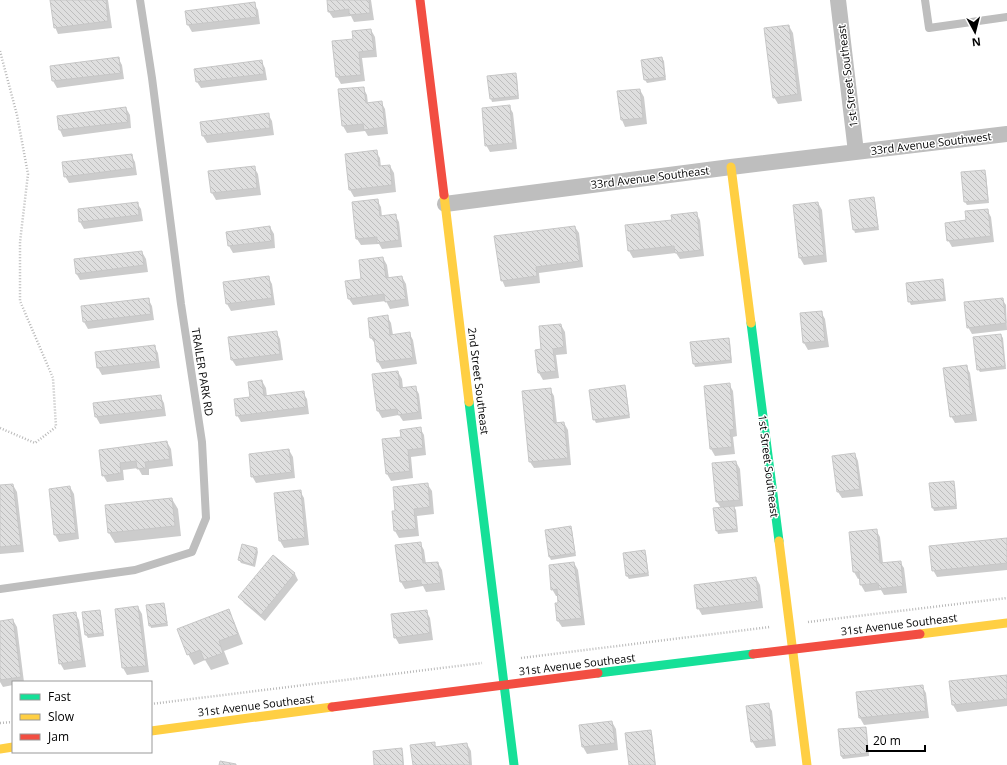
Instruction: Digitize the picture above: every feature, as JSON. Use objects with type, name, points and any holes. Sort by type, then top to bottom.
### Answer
[{"type":"street","name":"2nd Street Southeast","points":[[420,0],[514,765]]},
{"type":"street","name":"1st Street Southeast","points":[[838,0],[856,152]]},
{"type":"street","name":"33rd Avenue Southwest","points":[[856,152],[1007,134]]},
{"type":"street","name":"33rd Avenue Southeast","points":[[445,204],[856,152]]},
{"type":"street","name":"1st Street Southeast","points":[[731,167],[807,765]]},
{"type":"street","name":"31st Avenue Southeast","points":[[152,731],[504,685],[1007,623]]},
{"type":"street","points":[[0,749],[12,747]]},
{"type":"lane","name":"TRAILER PARK RD","points":[[0,589],[135,570],[192,552],[206,518],[202,442],[181,304],[152,78],[140,0]]},
{"type":"lane","points":[[925,0],[928,28],[1007,17]]},
{"type":"path","points":[[0,51],[17,115],[28,174],[20,242],[20,301],[53,378],[56,427],[35,443],[0,428]]},
{"type":"path","points":[[152,704],[1007,598]]},
{"type":"path","points":[[0,723],[12,722]]},
{"type":"building","points":[[50,0],[106,0],[108,21],[54,28]]},
{"type":"building","points":[[327,0],[369,0],[370,13],[349,15],[349,9],[328,12]]},
{"type":"building","points":[[255,2],[257,17],[187,25],[185,11]]},
{"type":"building","points":[[789,25],[798,94],[773,98],[764,28]]},
{"type":"building","points":[[371,29],[374,50],[359,52],[361,75],[336,77],[332,41],[353,39],[352,31]]},
{"type":"building","points":[[119,57],[121,73],[52,81],[50,66]]},
{"type":"building","points":[[662,57],[665,77],[644,80],[641,60]]},
{"type":"building","points":[[262,60],[264,74],[196,82],[194,69]]},
{"type":"building","points":[[516,73],[518,96],[490,99],[487,76]]},
{"type":"building","points":[[364,87],[366,103],[382,101],[385,127],[364,130],[363,124],[342,126],[338,89]]},
{"type":"building","points":[[640,89],[643,118],[621,120],[617,91]]},
{"type":"building","points":[[510,105],[513,143],[485,146],[482,108]]},
{"type":"building","points":[[126,107],[128,122],[59,130],[57,116]]},
{"type":"building","points":[[269,113],[270,128],[202,136],[200,122]]},
{"type":"building","points":[[377,150],[379,166],[390,165],[392,185],[349,190],[345,154]]},
{"type":"building","points":[[132,154],[134,168],[64,177],[62,162]]},
{"type":"building","points":[[255,166],[257,188],[211,193],[208,171]]},
{"type":"building","points":[[985,170],[988,200],[964,202],[961,172]]},
{"type":"building","points":[[874,197],[878,227],[853,230],[849,200]]},
{"type":"building","points":[[378,199],[380,216],[396,214],[399,240],[377,243],[377,237],[356,239],[352,202]]},
{"type":"building","points":[[138,202],[139,215],[79,222],[78,209]]},
{"type":"building","points":[[818,202],[824,255],[799,258],[793,205]]},
{"type":"building","points":[[988,209],[991,236],[947,241],[945,223],[966,220],[965,211]]},
{"type":"building","points":[[697,212],[701,250],[675,253],[674,246],[628,251],[625,225],[672,220],[671,215]]},
{"type":"building","points":[[270,226],[272,241],[228,246],[226,232]]},
{"type":"building","points":[[575,226],[580,261],[536,267],[537,276],[501,281],[494,236]]},
{"type":"building","points":[[142,251],[144,265],[76,274],[74,259]]},
{"type":"building","points":[[383,257],[386,278],[402,276],[406,299],[385,302],[384,294],[348,299],[345,281],[361,279],[359,260]]},
{"type":"building","points":[[269,276],[272,298],[226,304],[223,282]]},
{"type":"building","points":[[943,279],[944,299],[908,302],[906,283]]},
{"type":"building","points":[[149,298],[151,314],[83,322],[81,306]]},
{"type":"building","points":[[1003,298],[1006,323],[967,328],[964,302]]},
{"type":"building","points":[[822,311],[825,341],[803,343],[800,313]]},
{"type":"building","points":[[388,315],[390,335],[410,332],[413,358],[377,362],[374,338],[370,338],[368,318]]},
{"type":"building","points":[[561,324],[564,347],[553,349],[556,371],[538,373],[535,350],[541,349],[539,326]]},
{"type":"building","points":[[277,331],[280,354],[231,360],[228,337]]},
{"type":"building","points":[[1001,334],[1005,366],[977,370],[973,337]]},
{"type":"building","points":[[729,338],[731,360],[693,364],[690,342]]},
{"type":"building","points":[[155,345],[157,361],[97,368],[95,352]]},
{"type":"building","points":[[967,365],[973,414],[950,417],[943,368]]},
{"type":"building","points":[[398,371],[400,388],[416,386],[419,412],[398,415],[397,409],[377,411],[372,374]]},
{"type":"building","points":[[262,380],[264,396],[304,391],[306,407],[236,416],[234,399],[250,397],[248,382]]},
{"type":"building","points":[[730,383],[734,429],[730,430],[732,447],[710,449],[704,386]]},
{"type":"building","points":[[625,385],[629,415],[593,420],[589,390]]},
{"type":"building","points":[[551,388],[554,423],[564,422],[568,458],[529,462],[522,391]]},
{"type":"building","points":[[161,395],[163,409],[95,417],[93,403]]},
{"type":"building","points":[[421,427],[423,448],[408,450],[410,471],[386,474],[382,439],[401,437],[400,430]]},
{"type":"building","points":[[167,441],[170,459],[145,462],[146,468],[137,469],[136,461],[120,463],[121,473],[102,476],[99,450]]},
{"type":"building","points":[[289,449],[292,472],[251,477],[249,454]]},
{"type":"building","points":[[855,453],[860,489],[837,492],[832,456]]},
{"type":"building","points":[[736,461],[740,500],[716,502],[712,463]]},
{"type":"building","points":[[954,481],[956,506],[932,508],[929,483]]},
{"type":"building","points":[[428,483],[430,507],[414,509],[416,529],[394,531],[392,511],[395,511],[393,487]]},
{"type":"building","points":[[13,484],[21,545],[0,547],[0,485]]},
{"type":"building","points":[[70,486],[76,533],[54,535],[49,489]]},
{"type":"building","points":[[301,490],[305,538],[279,541],[274,493]]},
{"type":"building","points":[[172,498],[175,526],[108,533],[105,505]]},
{"type":"building","points":[[734,506],[737,529],[716,531],[713,508]]},
{"type":"building","points":[[571,526],[575,553],[549,557],[545,530]]},
{"type":"building","points":[[877,529],[880,563],[901,561],[903,586],[879,589],[878,583],[860,585],[859,572],[853,572],[849,532]]},
{"type":"building","points":[[1007,538],[1007,563],[932,571],[929,546]]},
{"type":"building","points":[[421,542],[423,563],[438,562],[441,583],[421,585],[421,580],[400,582],[395,545]]},
{"type":"building","points":[[242,544],[257,548],[253,565],[238,560]]},
{"type":"building","points":[[645,550],[648,573],[626,576],[623,553]]},
{"type":"building","points":[[273,555],[295,573],[261,615],[238,597]]},
{"type":"building","points":[[574,562],[582,618],[557,621],[555,603],[558,603],[557,589],[551,590],[549,565]]},
{"type":"building","points":[[756,577],[759,601],[697,609],[694,585]]},
{"type":"building","points":[[164,603],[167,623],[149,626],[146,605]]},
{"type":"building","points":[[138,606],[146,666],[122,668],[115,609]]},
{"type":"building","points":[[229,609],[238,634],[219,641],[223,653],[204,660],[200,650],[187,655],[177,629]]},
{"type":"building","points":[[100,610],[103,633],[85,635],[82,612]]},
{"type":"building","points":[[427,610],[430,633],[394,638],[391,614]]},
{"type":"building","points":[[76,612],[82,660],[59,664],[53,615]]},
{"type":"building","points":[[13,619],[21,677],[0,680],[0,621]]},
{"type":"building","points":[[1007,675],[1007,699],[952,705],[949,681]]},
{"type":"building","points":[[923,685],[926,711],[859,718],[856,692]]},
{"type":"building","points":[[769,703],[773,739],[751,742],[746,706]]},
{"type":"building","points":[[612,721],[615,743],[582,747],[579,725]]},
{"type":"building","points":[[866,727],[868,753],[841,756],[838,729]]},
{"type":"building","points":[[651,730],[655,765],[629,765],[625,733]]},
{"type":"building","points":[[435,742],[435,747],[467,743],[470,765],[413,765],[410,745]]},
{"type":"building","points":[[402,748],[403,765],[374,765],[373,751]]},
{"type":"building","points":[[220,761],[236,764],[236,765],[219,765]]},
{"type":"traffic: fast","points":[[751,323],[779,541]]},
{"type":"traffic: fast","points":[[469,402],[514,765]]},
{"type":"traffic: fast","points":[[598,673],[753,654]]},
{"type":"traffic: slow","points":[[731,167],[751,323]]},
{"type":"traffic: slow","points":[[444,195],[469,402]]},
{"type":"traffic: slow","points":[[779,541],[807,765]]},
{"type":"traffic: slow","points":[[920,634],[1007,623]]},
{"type":"traffic: slow","points":[[152,731],[332,707]]},
{"type":"traffic: slow","points":[[0,749],[12,747]]},
{"type":"traffic: jam","points":[[420,0],[444,195]]},
{"type":"traffic: jam","points":[[753,654],[920,634]]},
{"type":"traffic: jam","points":[[332,707],[598,673]]}]
